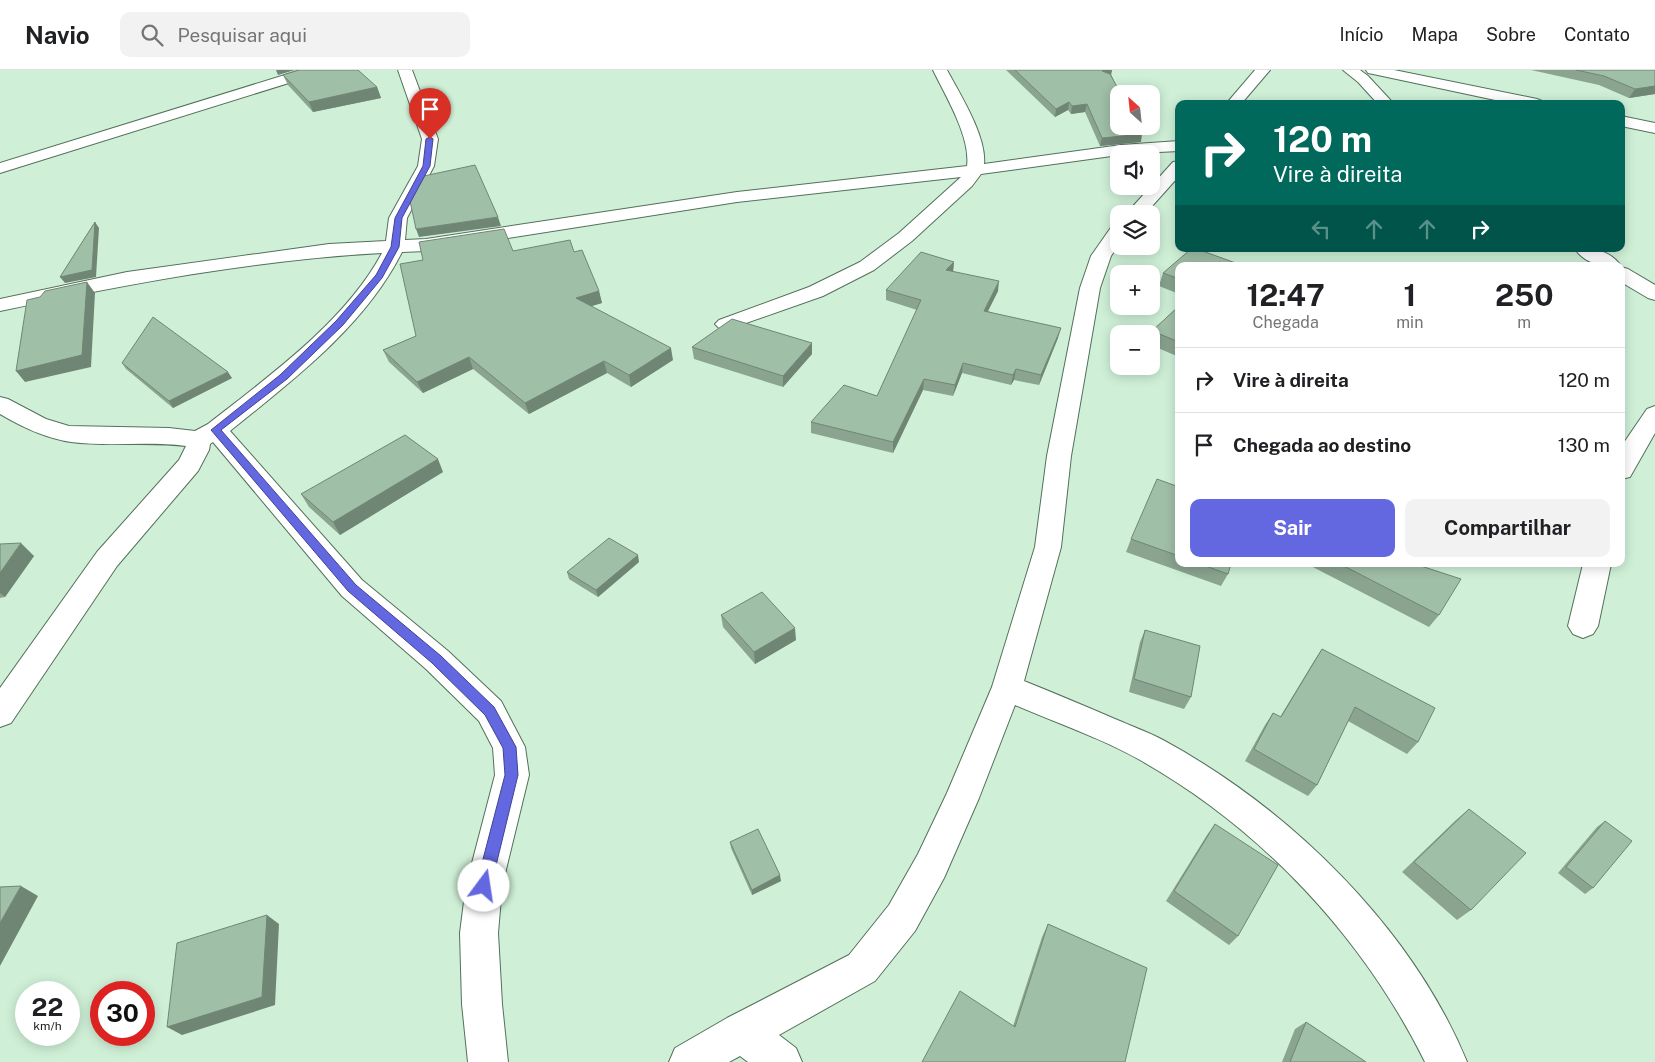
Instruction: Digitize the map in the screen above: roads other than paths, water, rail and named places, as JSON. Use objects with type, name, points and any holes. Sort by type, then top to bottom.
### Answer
[{"type":"street","points":[[0,168],[316,70]]},
{"type":"street","points":[[0,713],[107,559],[190,465],[207,435],[283,377],[340,323],[380,276],[395,247],[398,218],[426,166],[430,139],[405,70]]},
{"type":"street","points":[[726,324],[835,284],[868,266],[966,182],[975,170],[977,154],[965,122],[940,70]]},
{"type":"street","points":[[1237,100],[1263,70]]},
{"type":"street","points":[[1350,70],[1363,79],[1383,100]]},
{"type":"street","points":[[1373,70],[1518,100]]},
{"type":"street","points":[[1625,122],[1655,128]]},
{"type":"street","points":[[0,305],[127,278],[328,250],[426,245],[737,197],[975,170],[1121,150],[1175,146]]},
{"type":"street","points":[[1142,205],[1175,170]]},
{"type":"street","points":[[689,1062],[741,1032],[862,968],[902,918],[931,866],[962,798],[1007,687],[1048,547],[1059,456],[1090,288],[1101,256],[1110,243]]},
{"type":"street","points":[[1590,252],[1605,262]]},
{"type":"street","points":[[1625,275],[1655,294]]},
{"type":"street","points":[[0,404],[40,426],[78,435],[207,435],[352,588],[437,660],[490,711],[509,747],[512,775],[484,886],[479,933],[482,1004],[488,1062]]},
{"type":"street","points":[[1625,463],[1655,414]]},
{"type":"street","points":[[1583,626],[1596,567]]},
{"type":"street","points":[[1007,687],[1153,750],[1220,793],[1272,833],[1340,903],[1397,973],[1447,1062]]},
{"type":"street","points":[[741,1032],[782,1062]]}]
